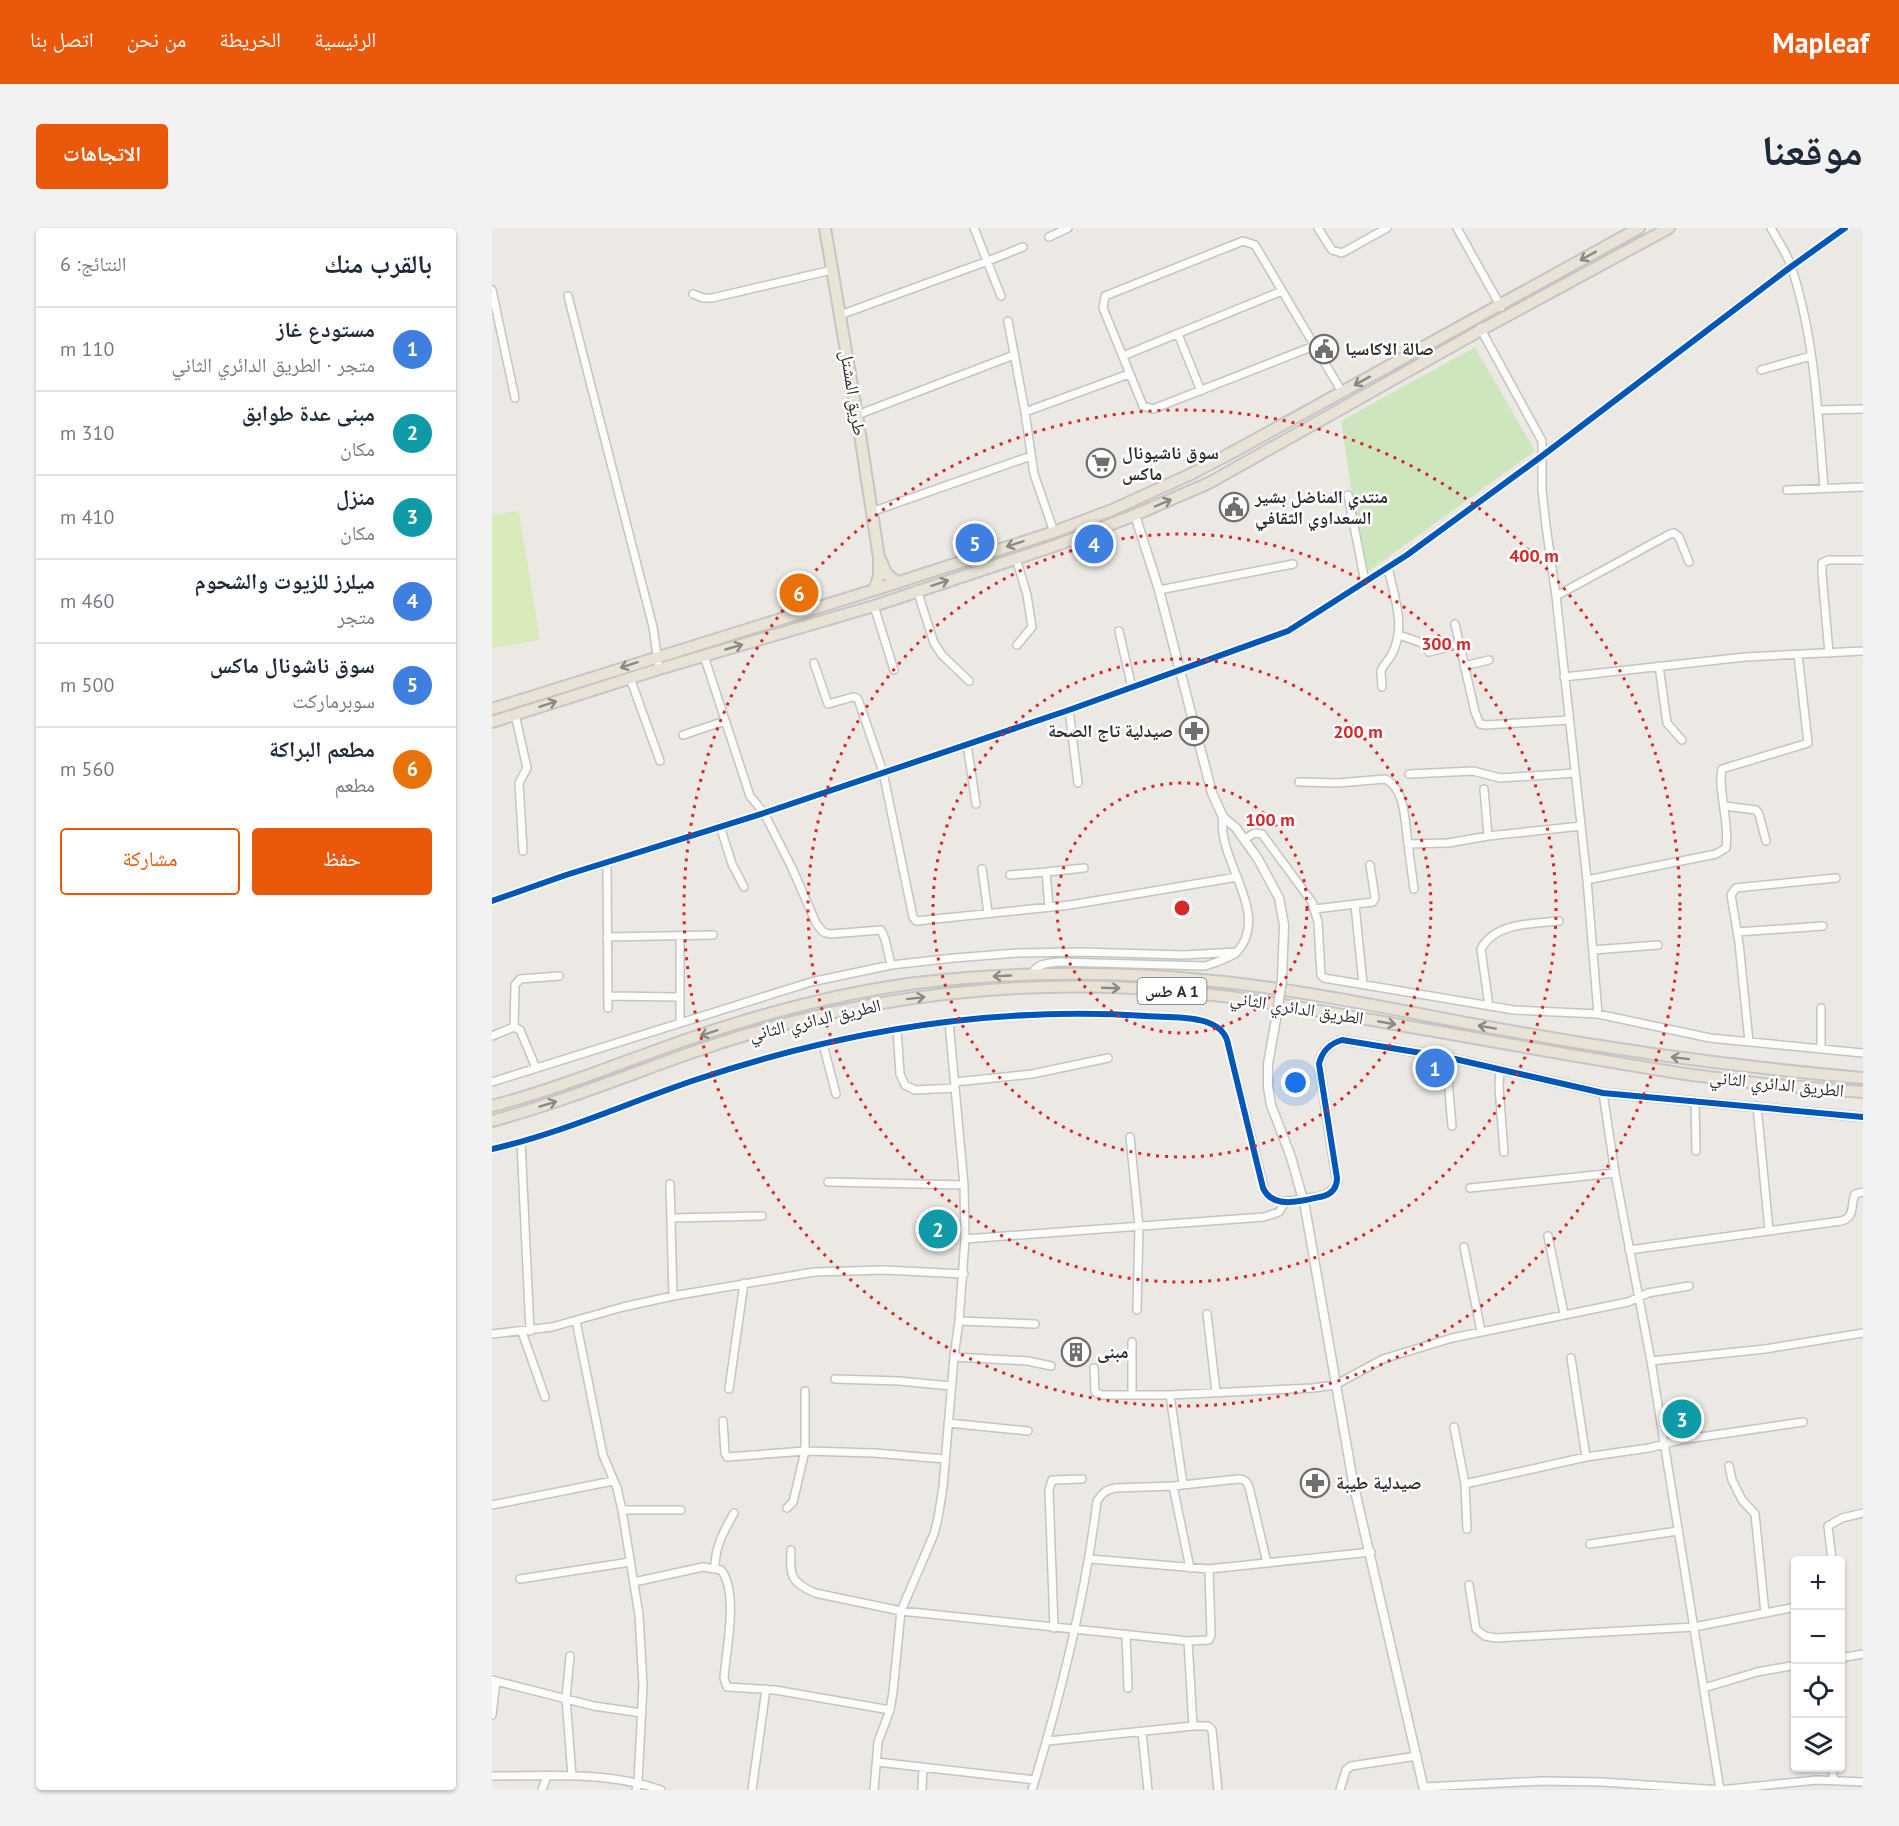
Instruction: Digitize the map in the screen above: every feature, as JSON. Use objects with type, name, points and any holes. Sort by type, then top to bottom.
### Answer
[{"type":"highway","points":[[492,709],[874,590],[1054,532],[1112,510],[1191,474],[1266,434],[1639,228]]},
{"type":"highway","points":[[492,722],[659,669],[874,606],[1136,515],[1209,483],[1274,448],[1506,316],[1669,228]]},
{"type":"highway","points":[[1266,434],[1274,448]]},
{"type":"highway","name":"الطريق الدائري الثاني","points":[[492,1106],[564,1084],[702,1035],[815,1002],[911,984],[1032,974],[1114,974],[1225,982],[1658,1056],[1863,1078]]},
{"type":"highway","name":"الطريق الدائري الثاني","points":[[492,1121],[590,1091],[722,1043],[803,1020],[875,1004],[935,996],[1060,987],[1153,990],[1243,999],[1683,1074],[1764,1084],[1863,1092]]},
{"type":"main road","name":"طريق المشتل","points":[[825,228],[879,558],[879,576],[874,590]]},
{"type":"main road","name":"طريق المشتل","points":[[879,558],[886,573],[897,582]]},
{"type":"street","points":[[974,228],[1001,296]]},
{"type":"street","points":[[1049,237],[1068,228]]},
{"type":"street","points":[[1318,228],[1332,250],[1342,254],[1387,228]]},
{"type":"street","points":[[1457,228],[1506,316]]},
{"type":"street","points":[[1771,228],[1791,266],[1800,297],[1818,410],[1824,488]]},
{"type":"street","points":[[492,901],[764,813],[1069,710],[1287,631],[1388,567],[1542,456],[1791,266],[1845,228]]},
{"type":"street","points":[[1314,346],[1201,391],[1153,409],[1147,409],[1143,406],[1129,374],[1103,308],[1105,296],[1243,241],[1255,245],[1342,392]]},
{"type":"street","points":[[840,315],[1023,247]]},
{"type":"street","points":[[693,294],[703,298],[712,298],[832,270]]},
{"type":"street","points":[[492,290],[514,398]]},
{"type":"street","points":[[1123,356],[1282,291]]},
{"type":"street","points":[[568,296],[653,627],[659,669]]},
{"type":"street","points":[[1473,318],[1540,437],[1546,526],[1556,596],[1587,880],[1598,1014]]},
{"type":"street","points":[[1008,321],[1026,412],[1034,474],[1054,532]]},
{"type":"street","points":[[1178,334],[1201,391]]},
{"type":"street","points":[[857,415],[1014,355]]},
{"type":"street","points":[[1761,370],[1811,356]]},
{"type":"street","points":[[1026,412],[1129,374]]},
{"type":"street","points":[[1818,410],[1863,410]]},
{"type":"street","points":[[871,512],[1031,456]]},
{"type":"street","points":[[1787,490],[1863,487]]},
{"type":"street","points":[[1348,495],[1365,582]]},
{"type":"street","points":[[1136,515],[1159,590],[1212,793],[1223,816],[1236,828],[1267,873],[1279,898],[1284,925],[1282,980],[1268,1064],[1268,1087],[1271,1105],[1291,1157],[1303,1199],[1353,1482],[1424,1789],[1542,1781],[1720,1790],[1817,1779],[1863,1782]]},
{"type":"street","points":[[1556,596],[1670,534],[1674,533],[1679,537],[1689,562]]},
{"type":"street","points":[[1016,558],[1027,595],[1032,627],[1017,645]]},
{"type":"street","points":[[1828,653],[1822,563],[1828,560],[1863,560]]},
{"type":"street","points":[[1159,590],[1293,564]]},
{"type":"street","points":[[1382,687],[1381,671],[1391,657],[1399,635],[1400,622],[1388,567]]},
{"type":"street","points":[[917,590],[934,643],[942,655],[969,681]]},
{"type":"street","points":[[874,606],[894,670]]},
{"type":"street","points":[[1455,624],[1474,712],[1480,723],[1486,725],[1569,720]]},
{"type":"street","points":[[1119,631],[1132,688]]},
{"type":"street","points":[[1399,635],[1422,643],[1429,652],[1460,644]]},
{"type":"street","points":[[1564,677],[1745,657],[1863,651]]},
{"type":"street","points":[[1587,880],[1722,852],[1727,845],[1722,769],[1808,743],[1798,655]]},
{"type":"street","points":[[704,656],[750,796],[764,813],[820,929],[830,934],[881,930],[891,965]]},
{"type":"street","points":[[1464,666],[1489,660]]},
{"type":"street","points":[[814,663],[828,704],[854,697],[858,699],[883,772],[915,920],[1049,907],[1237,877]]},
{"type":"street","points":[[1659,666],[1667,723],[1682,740]]},
{"type":"street","points":[[630,678],[660,761]]},
{"type":"street","points":[[1069,710],[1078,783]]},
{"type":"street","points":[[515,714],[527,768],[519,783],[523,851]]},
{"type":"street","points":[[683,735],[725,721]]},
{"type":"street","points":[[967,744],[976,804]]},
{"type":"street","points":[[1410,774],[1473,771],[1500,778],[1575,773]]},
{"type":"street","points":[[1299,782],[1338,783],[1385,779],[1391,782],[1398,790],[1414,889]]},
{"type":"street","points":[[1484,789],[1488,836]]},
{"type":"street","points":[[1725,806],[1756,810],[1766,842]]},
{"type":"street","points":[[1032,974],[1043,964],[1072,961],[1205,966],[1229,958],[1237,952],[1246,939],[1248,925],[1245,898],[1223,841],[1223,816]]},
{"type":"street","points":[[720,826],[732,864],[744,887]]},
{"type":"street","points":[[1408,844],[1448,843],[1488,836],[1581,826]]},
{"type":"street","points":[[1244,839],[1255,832],[1262,834],[1305,890],[1315,909],[1318,922],[1322,977],[1524,1011],[1598,1014],[1689,1034],[1863,1053]]},
{"type":"street","points":[[607,862],[608,1008]]},
{"type":"street","points":[[1315,909],[1374,901],[1370,866]]},
{"type":"street","points":[[1010,875],[1084,868]]},
{"type":"street","points":[[982,869],[988,913]]},
{"type":"street","points":[[1046,872],[1049,907]]},
{"type":"street","points":[[1749,1042],[1731,895],[1736,888],[1836,878]]},
{"type":"street","points":[[1355,905],[1364,984]]},
{"type":"street","points":[[1489,1006],[1482,945],[1511,926],[1558,921]]},
{"type":"street","points":[[1737,932],[1823,926]]},
{"type":"street","points":[[607,937],[713,935]]},
{"type":"street","points":[[680,936],[680,1022]]},
{"type":"street","points":[[1593,950],[1658,945]]},
{"type":"street","points":[[492,1082],[811,982],[891,965],[1017,953],[1081,952],[1184,956],[1237,952]]},
{"type":"street","points":[[514,1027],[515,985],[520,979],[559,976]]},
{"type":"street","points":[[608,996],[679,997]]},
{"type":"street","points":[[1821,1008],[1821,1048]]},
{"type":"street","points":[[492,1149],[576,1124],[699,1079],[823,1044],[897,1029],[1035,1015],[1103,1014],[1170,1018],[1213,1023],[1220,1028],[1227,1040],[1263,1188],[1272,1199],[1285,1202],[1328,1195],[1334,1190],[1337,1182],[1319,1069],[1322,1054],[1328,1047],[1347,1040],[1500,1069],[1603,1093],[1863,1117]]},
{"type":"street","points":[[874,1790],[878,1742],[890,1710],[901,1611],[934,1534],[943,1487],[951,1386],[964,1274],[964,1185],[949,1022]]},
{"type":"street","points":[[492,1036],[514,1027],[520,1030],[536,1068]]},
{"type":"street","points":[[897,1029],[900,1074],[905,1085],[915,1090],[1032,1074],[1108,1058]]},
{"type":"street","points":[[823,1044],[836,1094]]},
{"type":"street","points":[[1446,1058],[1452,1126]]},
{"type":"street","points":[[1500,1069],[1499,1087],[1504,1152]]},
{"type":"street","points":[[1603,1093],[1615,1173],[1651,1361],[1720,1790]]},
{"type":"street","points":[[1695,1101],[1696,1151]]},
{"type":"street","points":[[1757,1106],[1769,1230]]},
{"type":"street","points":[[1130,1137],[1138,1226],[1137,1310]]},
{"type":"street","points":[[521,1142],[526,1331],[545,1397]]},
{"type":"street","points":[[1470,1188],[1615,1173]]},
{"type":"street","points":[[828,1182],[964,1185]]},
{"type":"street","points":[[670,1184],[673,1296]]},
{"type":"street","points":[[1629,1250],[1848,1219],[1851,1215],[1855,1194],[1863,1192]]},
{"type":"street","points":[[965,1239],[1268,1216],[1279,1212],[1285,1202]]},
{"type":"street","points":[[671,1218],[762,1216]]},
{"type":"street","points":[[1548,1236],[1564,1314]]},
{"type":"street","points":[[1464,1247],[1481,1331]]},
{"type":"street","points":[[492,1334],[526,1331],[576,1321],[623,1307],[673,1296],[814,1272],[884,1270],[964,1274]]},
{"type":"street","points":[[729,1389],[744,1283]]},
{"type":"street","points":[[1094,1368],[1094,1389],[1097,1394],[1170,1395],[1335,1385],[1390,1357],[1481,1331],[1628,1302],[1648,1293],[1689,1286]]},
{"type":"street","points":[[1208,1314],[1215,1392]]},
{"type":"street","points":[[576,1321],[603,1455],[622,1510],[634,1582],[642,1644],[642,1713],[637,1786]]},
{"type":"street","points":[[959,1321],[1035,1324]]},
{"type":"street","points":[[1651,1361],[1765,1349],[1863,1333]]},
{"type":"street","points":[[1132,1342],[1132,1395]]},
{"type":"street","points":[[954,1358],[1028,1361],[1051,1366]]},
{"type":"street","points":[[1571,1358],[1586,1457]]},
{"type":"street","points":[[835,1379],[899,1381],[951,1386]]},
{"type":"street","points":[[787,1508],[793,1502],[805,1451],[806,1391]]},
{"type":"street","points":[[1170,1395],[1183,1484]]},
{"type":"street","points":[[723,1421],[727,1457],[805,1451],[874,1453],[945,1459]]},
{"type":"street","points":[[1465,1484],[1586,1457],[1665,1445],[1691,1438],[1803,1422]]},
{"type":"street","points":[[948,1423],[1028,1431]]},
{"type":"street","points":[[1454,1427],[1465,1484],[1467,1529]]},
{"type":"street","points":[[1730,1466],[1732,1480],[1742,1500],[1755,1515],[1765,1613]]},
{"type":"street","points":[[1054,1628],[1049,1490],[1052,1480],[1082,1479]]},
{"type":"street","points":[[1032,1790],[1048,1741],[1076,1631],[1090,1559],[1097,1501],[1101,1494],[1115,1488],[1173,1486],[1238,1479],[1247,1481],[1267,1563]]},
{"type":"street","points":[[492,1505],[613,1481]]},
{"type":"street","points":[[1173,1486],[1190,1568]]},
{"type":"street","points":[[622,1510],[681,1510]]},
{"type":"street","points":[[715,1568],[718,1543],[734,1513]]},
{"type":"street","points":[[1832,1556],[1828,1526],[1842,1518],[1863,1513]]},
{"type":"street","points":[[1590,1544],[1678,1531]]},
{"type":"street","points":[[791,1550],[790,1573],[793,1579],[803,1588],[815,1593],[901,1611],[1188,1641],[1209,1640],[1211,1635],[1209,1569]]},
{"type":"street","points":[[1090,1559],[1209,1569],[1371,1552]]},
{"type":"street","points":[[520,1579],[630,1562]]},
{"type":"street","points":[[634,1582],[703,1567],[721,1569],[727,1577],[730,1634],[725,1683],[731,1689],[766,1689],[890,1710]]},
{"type":"street","points":[[1469,1585],[1476,1629],[1485,1636],[1496,1638],[1694,1627],[1791,1608]]},
{"type":"street","points":[[1126,1635],[1128,1688]]},
{"type":"street","points":[[1188,1641],[1193,1726]]},
{"type":"street","points":[[1845,1657],[1863,1654]]},
{"type":"street","points":[[570,1656],[566,1698],[572,1776]]},
{"type":"street","points":[[1704,1688],[1757,1672],[1791,1666]]},
{"type":"street","points":[[492,1715],[494,1681],[610,1709],[642,1713]]},
{"type":"street","points":[[752,1790],[766,1689]]},
{"type":"street","points":[[1048,1741],[1208,1726],[1212,1730],[1218,1790]]},
{"type":"street","points":[[1142,1732],[1148,1790]]},
{"type":"street","points":[[1340,1790],[1347,1770],[1351,1766],[1417,1756]]},
{"type":"street","points":[[876,1762],[1035,1780]]},
{"type":"street","points":[[922,1790],[923,1767]]},
{"type":"street","points":[[1833,1772],[1834,1780]]},
{"type":"street","points":[[492,1776],[572,1776],[661,1790]]},
{"type":"street","points":[[542,1790],[547,1776]]},
{"type":"green space","points":[[1475,347],[1535,451],[1369,571],[1363,568],[1341,421]]},
{"type":"green space","points":[[519,511],[540,640],[492,648],[492,515]]},
{"type":"cycle path","points":[[492,901],[566,875],[764,813],[1069,710],[1288,631],[1407,555],[1845,228]]},
{"type":"cycle path","points":[[492,1149],[544,1135],[698,1079],[807,1048],[863,1035],[919,1026],[1032,1015],[1180,1017],[1214,1025],[1222,1031],[1227,1040],[1263,1188],[1274,1200],[1282,1202],[1324,1196],[1335,1187],[1337,1178],[1319,1064],[1327,1049],[1342,1040],[1446,1057],[1603,1093],[1863,1117]]},
{"type":"place","name":"صالة الاكاسيا","points":[[1324,349]]},
{"type":"place","name":"سوق ناشيونال ماكس","points":[[1101,463]]},
{"type":"place","name":"منتدي المناضل بشير السعداوي الثقافي","points":[[1234,507]]},
{"type":"place","name":"سوق ناشونال ماكس","points":[[975,543]]},
{"type":"place","name":"ميلرز للزيوت والشحوم","points":[[1094,544]]},
{"type":"place","name":"مطعم البراكة","points":[[799,593]]},
{"type":"place","name":"صيدلية تاج الصحة","points":[[1194,731]]},
{"type":"place","name":"مستودع غاز","points":[[1435,1068]]},
{"type":"place","name":"مبنى عدة طوابق","points":[[938,1229]]},
{"type":"place","name":"مبنى","points":[[1076,1352]]},
{"type":"place","name":"منزل","points":[[1682,1419]]},
{"type":"place","name":"صيدلية طيبة","points":[[1315,1483]]}]
